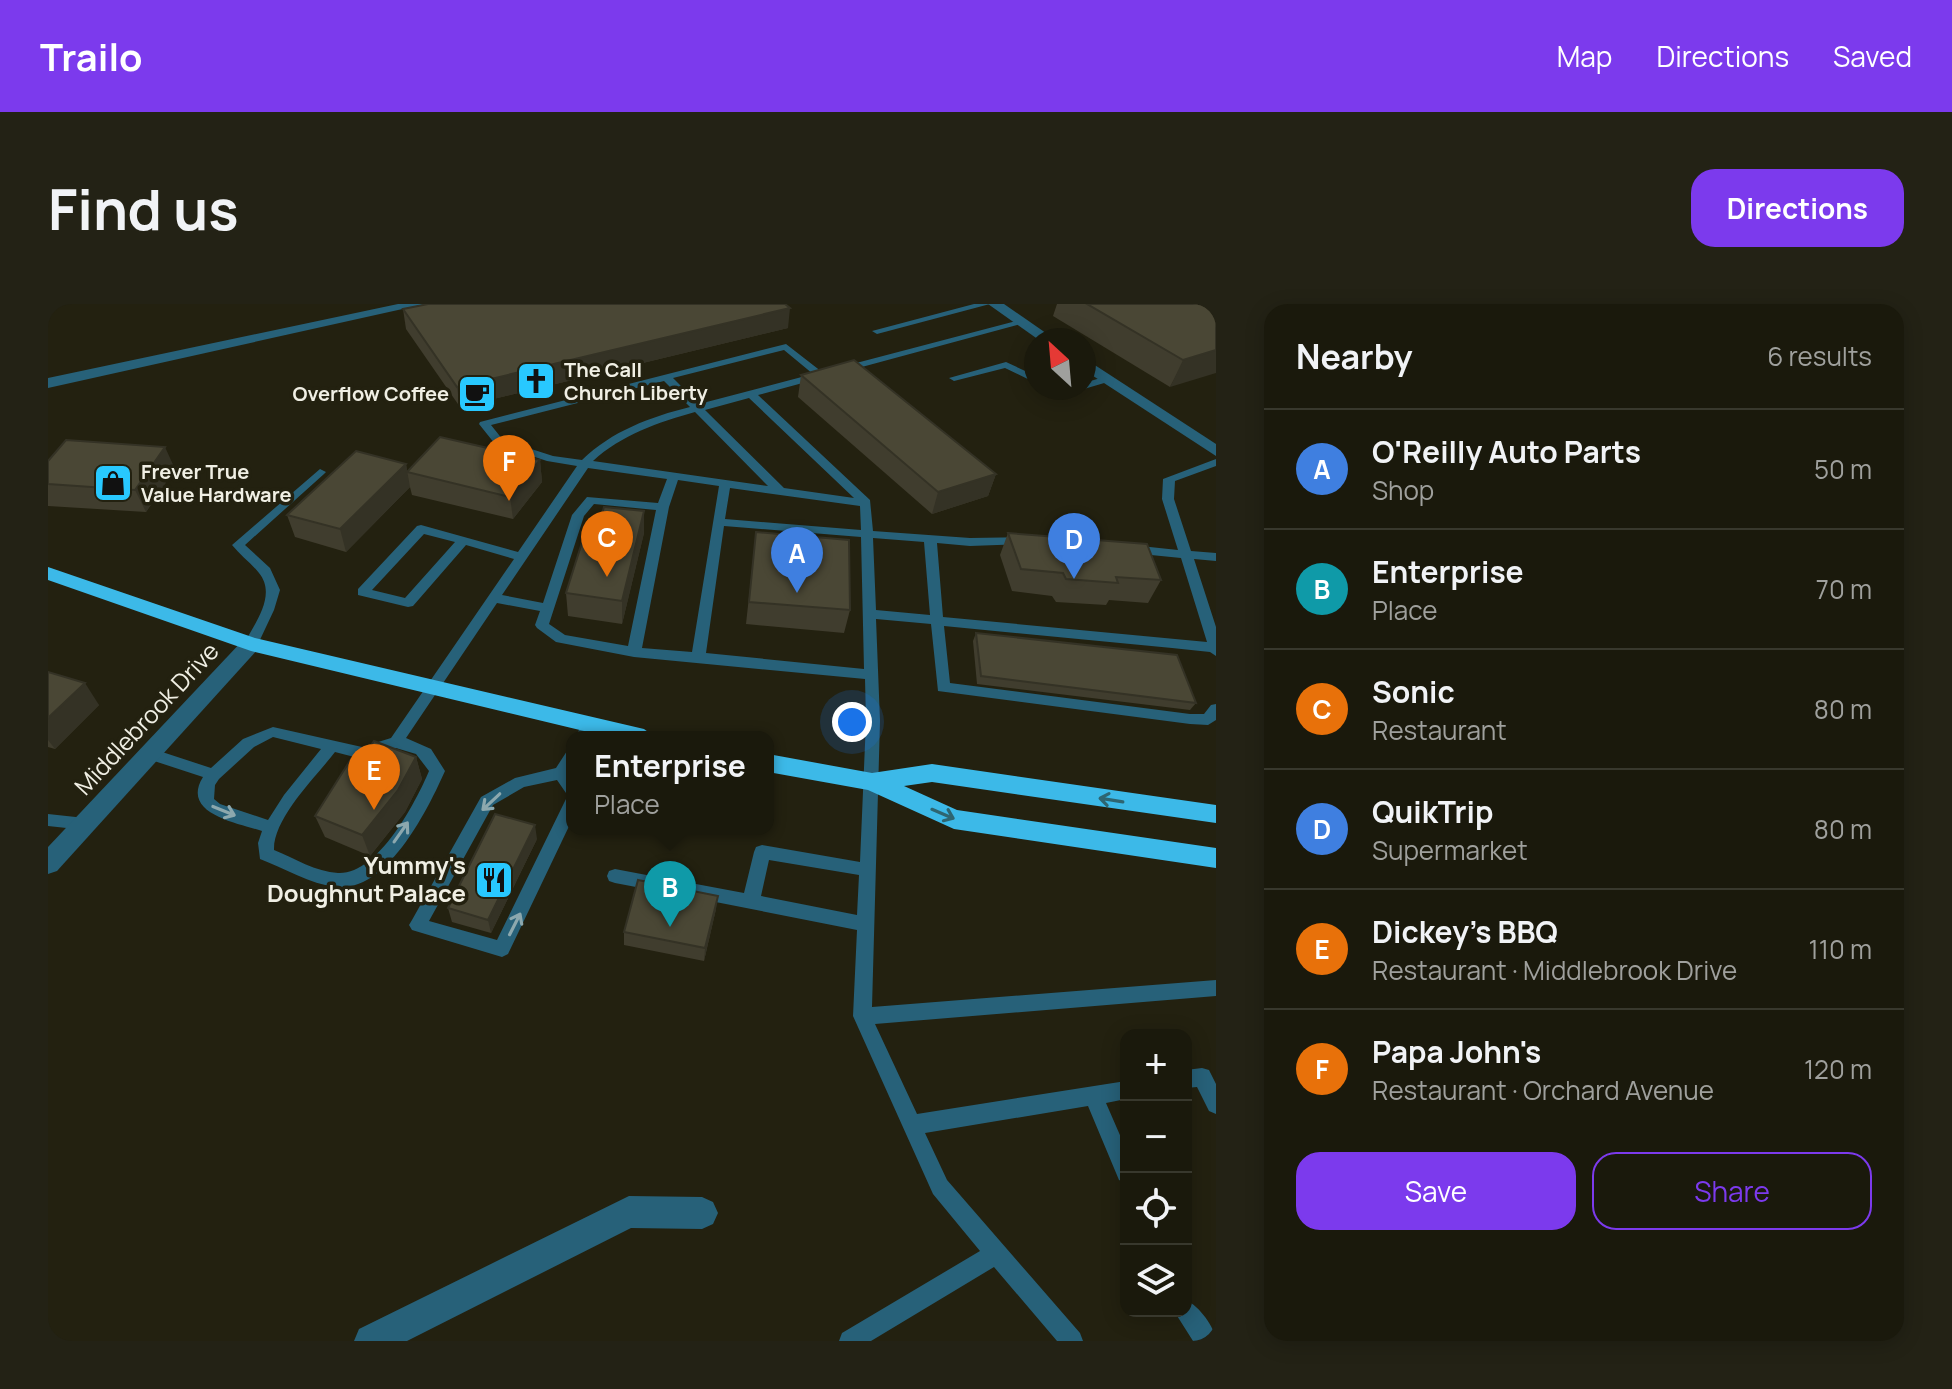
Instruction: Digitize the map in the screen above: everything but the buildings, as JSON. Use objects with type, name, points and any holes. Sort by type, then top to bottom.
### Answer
[{"type":"highway","points":[[48,573],[251,644],[435,686],[586,731]]},
{"type":"highway","points":[[774,764],[872,782],[954,819],[1216,858]]},
{"type":"highway","points":[[872,782],[932,773],[1216,814]]},
{"type":"highway","points":[[1150,806],[1216,803]]},
{"type":"street","points":[[48,383],[378,308],[418,304]]},
{"type":"street","points":[[995,304],[1032,328]]},
{"type":"street","points":[[1096,371],[1216,451]]},
{"type":"street","name":"Middlebrook Drive","points":[[48,864],[251,644]]},
{"type":"street","points":[[371,1341],[629,1212],[702,1213]]},
{"type":"lane","points":[[877,331],[954,307],[985,304]]},
{"type":"lane","points":[[396,742],[585,463],[600,448],[630,430],[698,408],[1023,322]]},
{"type":"lane","points":[[821,376],[786,347],[484,424],[499,442],[551,459],[866,503]]},
{"type":"lane","points":[[954,378],[1006,365],[1024,374]]},
{"type":"lane","points":[[666,377],[780,491]]},
{"type":"lane","points":[[1096,382],[1107,379]]},
{"type":"lane","points":[[751,394],[866,503],[872,782],[862,1016],[940,1187],[1072,1341]]},
{"type":"lane","points":[[870,614],[1216,650],[1168,499],[1169,479],[1216,462]]},
{"type":"lane","points":[[251,644],[275,595],[272,575],[238,545],[320,472]]},
{"type":"lane","points":[[634,652],[663,507],[674,476]]},
{"type":"lane","points":[[698,657],[725,483]]},
{"type":"lane","points":[[663,507],[591,500],[578,515],[542,625],[561,639],[634,652],[872,675]]},
{"type":"lane","points":[[719,522],[930,539],[1032,541]]},
{"type":"lane","points":[[463,541],[408,603],[363,592],[421,529],[522,557]]},
{"type":"lane","points":[[930,539],[943,687],[1190,719],[1208,720],[1216,709]]},
{"type":"lane","points":[[1123,548],[1216,557]]},
{"type":"lane","points":[[495,598],[548,608]]},
{"type":"lane","points":[[270,827],[214,808],[206,801],[207,783],[251,739],[273,732],[362,753],[396,742],[422,747],[437,771],[429,792],[380,863],[363,877],[340,881],[266,854],[264,845],[270,827],[331,747]]},
{"type":"lane","points":[[150,754],[214,775]]},
{"type":"lane","points":[[566,765],[561,773],[520,782],[487,801],[418,925],[502,949],[566,816]]},
{"type":"lane","points":[[561,773],[566,780]]},
{"type":"lane","points":[[48,820],[85,824]]},
{"type":"lane","points":[[751,902],[762,852],[868,870]]},
{"type":"lane","points":[[615,876],[865,924]]},
{"type":"lane","points":[[862,1016],[1216,988]]},
{"type":"lane","points":[[1192,1078],[1202,1077],[1216,1104]]},
{"type":"lane","points":[[912,1125],[1120,1091]]},
{"type":"lane","points":[[1093,1095],[1120,1159]]},
{"type":"lane","points":[[850,1341],[997,1253]]},
{"type":"lane","points":[[1189,1317],[1207,1341]]},
{"type":"place","name":"The Call Church Liberty","points":[[536,381]]},
{"type":"place","name":"Overflow Coffee","points":[[477,394]]},
{"type":"place","name":"Frever True Value Hardware","points":[[113,483]]},
{"type":"place","name":"Papa John's","points":[[509,501]]},
{"type":"place","name":"Sonic","points":[[607,577]]},
{"type":"place","name":"QuikTrip","points":[[1074,579]]},
{"type":"place","name":"O'Reilly Auto Parts","points":[[797,593]]},
{"type":"place","name":"Dickey's BBQ","points":[[374,810]]},
{"type":"place","name":"Yummy's Doughnut Palace","points":[[494,880]]},
{"type":"place","name":"Enterprise","points":[[670,927]]}]
